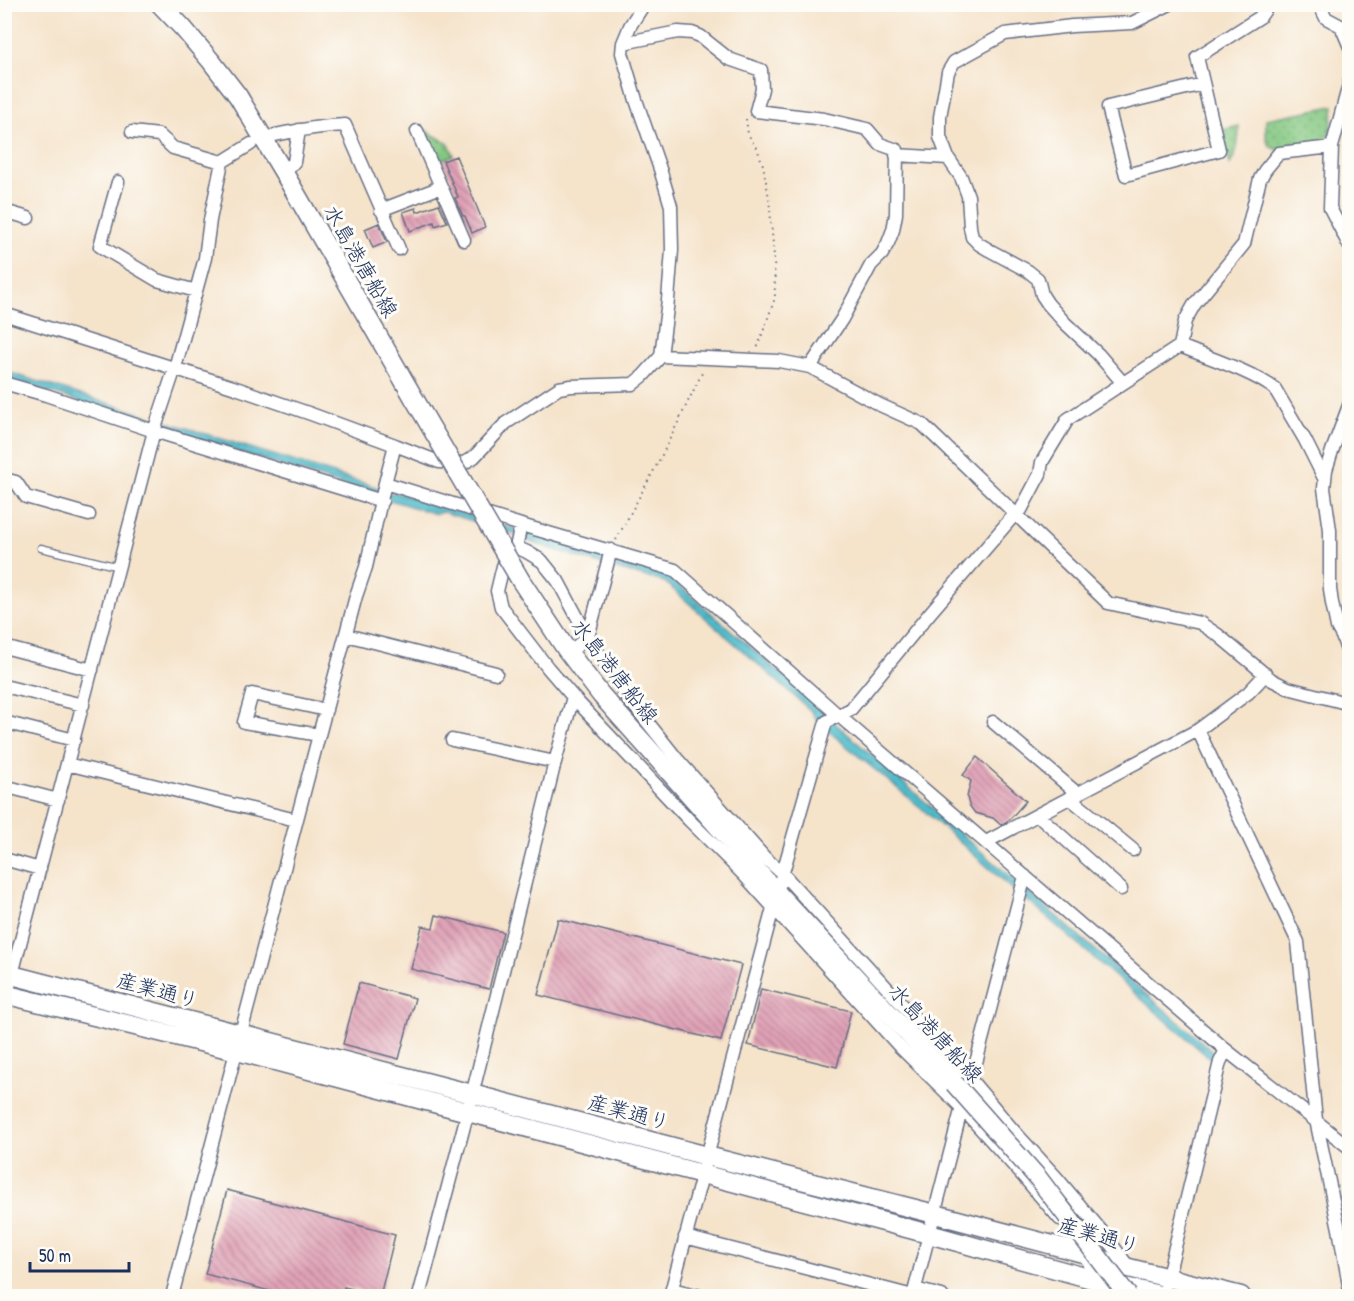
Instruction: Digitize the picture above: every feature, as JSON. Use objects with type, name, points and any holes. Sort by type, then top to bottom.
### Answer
[{"type":"street","name":"水島港唐船線","points":[[160,4],[197,44],[238,96],[521,581],[566,649],[601,695],[775,901],[962,1081],[1128,1296]]},
{"type":"street","points":[[4,314],[311,414],[439,462],[464,463],[474,457],[506,423],[559,387],[633,384],[661,356],[672,250],[670,206],[622,53],[623,43],[630,26],[644,4]]},
{"type":"street","points":[[1123,382],[1048,304],[1042,295],[1038,279],[979,244],[972,237],[968,196],[961,177],[952,166],[940,137],[940,117],[948,72],[954,62],[1005,34],[1072,26],[1132,23],[1170,4]]},
{"type":"street","points":[[1318,4],[1326,18],[1341,26],[1350,47]]},
{"type":"street","points":[[1203,84],[1108,107],[1126,175],[1219,150],[1197,57],[1260,17],[1266,5]]},
{"type":"street","points":[[623,43],[686,32],[700,36],[729,59],[761,70],[762,89],[756,111],[824,119],[867,129],[880,144],[897,150],[896,214],[888,243],[882,254],[871,265],[842,319],[810,367]]},
{"type":"street","points":[[1350,81],[1332,147],[1330,208],[1350,247]]},
{"type":"street","points":[[275,135],[299,129],[345,125],[399,249]]},
{"type":"street","points":[[284,172],[294,162],[299,129]]},
{"type":"street","points":[[417,131],[464,240]]},
{"type":"street","points":[[132,132],[159,135],[173,148],[222,162]]},
{"type":"street","points":[[5,998],[8,974],[40,869],[154,431],[175,368],[205,258],[222,162],[251,144]]},
{"type":"street","points":[[700,1296],[671,1293],[775,901],[826,722],[851,709],[930,613],[1015,514],[1021,510],[1040,474],[1042,462],[1068,419],[1180,346],[1185,321],[1194,305],[1244,244],[1260,179],[1265,170],[1280,153],[1332,147]]},
{"type":"street","points":[[896,155],[948,158]]},
{"type":"street","points":[[118,182],[100,246],[158,280],[196,291]]},
{"type":"street","points":[[381,210],[441,187]]},
{"type":"street","points":[[4,211],[28,218]]},
{"type":"street","points":[[1180,346],[1237,369],[1275,389],[1325,480]]},
{"type":"street","points":[[661,356],[779,361],[810,367],[880,405],[922,424],[1108,603],[1200,623],[1218,634],[1272,680],[1288,688],[1350,704]]},
{"type":"street","points":[[4,383],[382,501]]},
{"type":"street","points":[[1348,653],[1337,627],[1332,603],[1331,539],[1324,488],[1326,470],[1350,403]]},
{"type":"street","points":[[172,1296],[296,820],[356,596],[366,567],[395,446]]},
{"type":"street","points":[[4,479],[16,482],[26,497],[89,514]]},
{"type":"street","points":[[385,483],[675,570],[838,715],[1226,1050],[1350,1148]]},
{"type":"street","points":[[521,525],[516,547],[503,566],[497,591],[501,607],[573,697],[689,820],[744,875],[775,901],[899,1046],[962,1108],[1023,1176],[1059,1218],[1111,1296]]},
{"type":"street","points":[[516,547],[542,561],[553,574],[588,637],[625,694],[677,759],[765,858],[783,874],[962,1081],[1013,1130],[1057,1178],[1098,1226],[1129,1268],[1157,1296],[1168,1277],[1220,1062],[1226,1050]]},
{"type":"street","points":[[577,646],[588,637],[611,550]]},
{"type":"street","points":[[1350,621],[1346,633],[1350,690]]},
{"type":"street","points":[[346,635],[496,673]]},
{"type":"street","points":[[4,646],[92,670]]},
{"type":"street","points":[[548,668],[559,660]]},
{"type":"street","points":[[986,842],[1198,730],[1248,693],[1266,674]]},
{"type":"street","points":[[4,686],[83,705]]},
{"type":"street","points":[[319,735],[244,722],[252,694],[326,710]]},
{"type":"street","points":[[419,1296],[573,697]]},
{"type":"street","points":[[4,722],[74,740]]},
{"type":"street","points":[[993,722],[1133,850]]},
{"type":"street","points":[[1198,730],[1298,942],[1316,1120],[1350,1291]]},
{"type":"street","points":[[452,740],[555,762]]},
{"type":"street","points":[[68,764],[296,820]]},
{"type":"street","points":[[4,786],[58,800]]},
{"type":"street","points":[[1038,815],[1121,889]]},
{"type":"street","points":[[4,859],[40,869]]},
{"type":"street","points":[[913,1294],[962,1108],[962,1081],[977,1059],[1025,876]]},
{"type":"street","name":"産業通り","points":[[8,974],[239,1043],[470,1102],[707,1156],[935,1214],[1240,1296]]},
{"type":"street","name":"産業通り","points":[[5,998],[239,1043]]},
{"type":"street","name":"産業通り","points":[[470,1102],[702,1174],[1157,1296]]},
{"type":"street","points":[[685,1237],[913,1294],[942,1296]]},
{"type":"lane","points":[[40,548],[119,567]]},
{"type":"path","points":[[753,360],[775,298],[769,198],[758,151],[748,134],[745,120],[756,111]]},
{"type":"path","points":[[611,550],[660,459],[709,358]]},
{"type":"green space","points":[[1334,106],[1330,133],[1322,145],[1278,150],[1268,142],[1266,119]]},
{"type":"green space","points":[[1239,126],[1237,146],[1230,164],[1222,130]]},
{"type":"green space","points":[[423,129],[449,144],[454,155],[438,161]]},
{"type":"water","points":[[4,371],[379,488],[390,494],[394,492],[614,561],[667,575],[969,841],[1217,1055],[1212,1060],[920,807],[820,724],[810,710],[665,582],[533,543],[503,530],[443,512],[436,514],[377,496],[5,378]]},
{"type":"building","points":[[456,156],[485,227],[472,233],[455,198],[458,197],[443,161]]},
{"type":"building","points":[[439,204],[447,222],[435,226],[434,222],[410,231],[403,212],[416,208],[417,212]]},
{"type":"building","points":[[379,223],[387,242],[373,248],[365,229]]},
{"type":"building","points":[[977,757],[1026,801],[1009,820],[1001,825],[993,818],[975,813],[969,805],[967,797],[971,781],[963,775]]},
{"type":"building","points":[[436,915],[503,932],[489,989],[411,969],[422,926],[433,928]]},
{"type":"building","points":[[558,919],[741,965],[721,1041],[538,995]]},
{"type":"building","points":[[359,983],[415,998],[399,1059],[343,1044]]},
{"type":"building","points":[[761,989],[851,1011],[837,1067],[748,1045]]},
{"type":"building","points":[[227,1190],[395,1235],[380,1296],[344,1287],[342,1296],[289,1296],[205,1274]]}]
